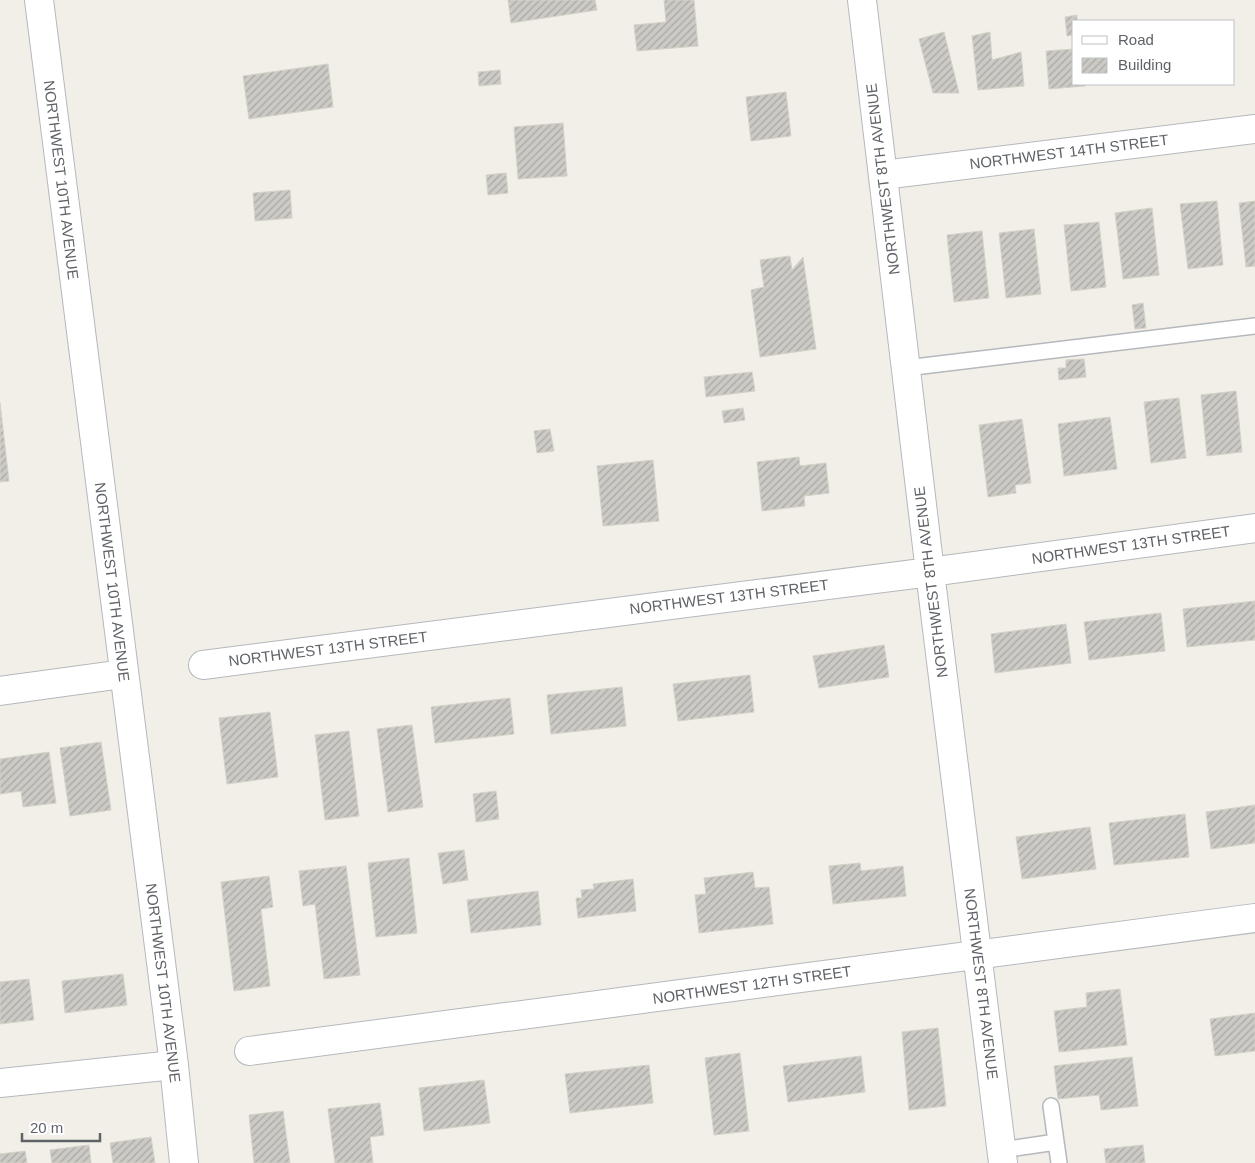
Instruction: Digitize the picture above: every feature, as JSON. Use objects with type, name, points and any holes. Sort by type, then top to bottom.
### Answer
[{"type":"street","name":"NORTHWEST 10TH AVENUE","points":[[39,0],[174,1065],[184,1163]]},
{"type":"street","name":"NORTHWEST 8TH AVENUE","points":[[862,0],[1002,1157]]},
{"type":"street","name":"NORTHWEST 14TH STREET","points":[[883,175],[1255,129]]},
{"type":"street","name":"NORTHWEST 13TH STREET","points":[[203,665],[930,572],[1255,528]]},
{"type":"street","points":[[0,691],[123,674]]},
{"type":"street","name":"NORTHWEST 12TH STREET","points":[[249,1051],[1255,918]]},
{"type":"street","points":[[0,1083],[174,1065]]},
{"type":"lane","points":[[906,368],[1255,326]]},
{"type":"lane","points":[[1051,1106],[1059,1163]]},
{"type":"lane","points":[[1002,1157],[1056,1142]]},
{"type":"building","points":[[508,0],[595,0],[597,10],[511,23]]},
{"type":"building","points":[[664,0],[694,0],[698,46],[637,51],[634,25],[666,22]]},
{"type":"building","points":[[1077,15],[1077,20],[1072,20],[1072,35],[1067,36],[1065,17]]},
{"type":"building","points":[[944,32],[959,93],[933,93],[919,39]]},
{"type":"building","points":[[990,32],[992,60],[1021,52],[1024,86],[978,90],[972,36]]},
{"type":"building","points":[[1072,49],[1072,85],[1085,86],[1049,89],[1046,51]]},
{"type":"building","points":[[328,64],[333,107],[249,119],[243,76]]},
{"type":"building","points":[[500,70],[501,84],[479,86],[478,72]]},
{"type":"building","points":[[786,92],[791,136],[751,141],[746,97]]},
{"type":"building","points":[[563,123],[567,176],[518,179],[514,127]]},
{"type":"building","points":[[506,173],[508,193],[488,195],[486,175]]},
{"type":"building","points":[[290,190],[292,218],[255,221],[253,193]]},
{"type":"building","points":[[1217,201],[1223,265],[1188,269],[1180,204]]},
{"type":"building","points":[[1255,201],[1255,266],[1246,267],[1239,203]]},
{"type":"building","points":[[1152,208],[1159,275],[1123,279],[1115,213]]},
{"type":"building","points":[[1099,222],[1106,287],[1071,291],[1064,225]]},
{"type":"building","points":[[1034,229],[1041,294],[1006,298],[999,233]]},
{"type":"building","points":[[982,231],[989,298],[954,302],[947,235]]},
{"type":"building","points":[[790,256],[792,270],[803,257],[816,349],[760,357],[751,290],[764,287],[760,260]]},
{"type":"building","points":[[1143,303],[1146,328],[1135,329],[1132,305]]},
{"type":"building","points":[[1084,359],[1086,377],[1059,380],[1058,368],[1066,368],[1066,360]]},
{"type":"building","points":[[752,372],[755,391],[706,397],[704,377]]},
{"type":"building","points":[[1236,391],[1242,452],[1207,456],[1201,395]]},
{"type":"building","points":[[1179,398],[1186,458],[1151,463],[1144,402]]},
{"type":"building","points":[[0,403],[9,481],[0,482]]},
{"type":"building","points":[[743,408],[745,420],[724,423],[722,411]]},
{"type":"building","points":[[1110,417],[1117,469],[1064,476],[1058,424]]},
{"type":"building","points":[[1022,419],[1031,483],[1015,485],[1016,493],[988,497],[979,425]]},
{"type":"building","points":[[550,429],[554,451],[537,453],[534,431]]},
{"type":"building","points":[[799,457],[800,466],[826,463],[829,493],[804,496],[805,506],[762,511],[757,462]]},
{"type":"building","points":[[653,460],[659,521],[603,526],[597,466]]},
{"type":"building","points":[[1255,601],[1255,640],[1187,647],[1183,609]]},
{"type":"building","points":[[1161,613],[1165,651],[1089,660],[1084,622]]},
{"type":"building","points":[[1066,624],[1071,663],[995,673],[991,634]]},
{"type":"building","points":[[884,645],[889,677],[819,688],[813,656]]},
{"type":"building","points":[[750,675],[754,712],[678,721],[673,684]]},
{"type":"building","points":[[622,687],[626,726],[551,734],[547,695]]},
{"type":"building","points":[[510,698],[514,734],[435,743],[431,707]]},
{"type":"building","points":[[270,712],[278,777],[227,784],[219,718]]},
{"type":"building","points":[[412,725],[423,807],[388,812],[377,729]]},
{"type":"building","points":[[349,731],[359,816],[325,820],[315,735]]},
{"type":"building","points":[[101,742],[111,810],[70,816],[60,748]]},
{"type":"building","points":[[49,752],[56,803],[23,807],[21,791],[0,794],[0,759]]},
{"type":"building","points":[[496,791],[499,819],[476,822],[473,794]]},
{"type":"building","points":[[1255,805],[1255,843],[1211,849],[1206,812]]},
{"type":"building","points":[[1185,814],[1189,857],[1114,865],[1109,823]]},
{"type":"building","points":[[1090,827],[1096,869],[1022,879],[1016,837]]},
{"type":"building","points":[[464,850],[468,880],[443,884],[438,853]]},
{"type":"building","points":[[409,858],[417,933],[376,937],[368,863]]},
{"type":"building","points":[[860,863],[861,871],[903,866],[906,896],[833,904],[829,866]]},
{"type":"building","points":[[346,866],[360,975],[324,979],[315,904],[303,906],[299,871]]},
{"type":"building","points":[[753,872],[755,888],[769,887],[773,924],[699,933],[695,895],[706,894],[704,878]]},
{"type":"building","points":[[269,876],[273,907],[261,909],[270,986],[234,991],[221,882]]},
{"type":"building","points":[[633,879],[636,911],[578,918],[576,898],[582,898],[581,890],[594,889],[593,884]]},
{"type":"building","points":[[538,891],[541,925],[471,933],[467,900]]},
{"type":"building","points":[[123,974],[127,1005],[65,1013],[62,981]]},
{"type":"building","points":[[29,979],[34,1020],[0,1024],[0,982]]},
{"type":"building","points":[[1120,989],[1127,1045],[1059,1052],[1054,1011],[1087,1007],[1086,993]]},
{"type":"building","points":[[1255,1013],[1255,1051],[1215,1056],[1210,1019]]},
{"type":"building","points":[[938,1028],[946,1106],[909,1110],[902,1032]]},
{"type":"building","points":[[740,1053],[749,1131],[714,1135],[705,1058]]},
{"type":"building","points":[[861,1056],[865,1092],[788,1102],[783,1066]]},
{"type":"building","points":[[1132,1057],[1138,1106],[1101,1110],[1099,1095],[1058,1099],[1054,1066]]},
{"type":"building","points":[[649,1065],[653,1103],[570,1113],[565,1074]]},
{"type":"building","points":[[484,1080],[490,1123],[424,1131],[419,1088]]},
{"type":"building","points":[[380,1103],[384,1135],[370,1137],[373,1163],[335,1163],[328,1109]]},
{"type":"building","points":[[283,1111],[290,1163],[254,1163],[249,1115]]},
{"type":"building","points":[[151,1137],[155,1163],[113,1163],[110,1143]]},
{"type":"building","points":[[89,1145],[91,1163],[52,1163],[50,1150]]},
{"type":"building","points":[[1143,1145],[1145,1163],[1106,1163],[1104,1149]]},
{"type":"building","points":[[25,1151],[27,1163],[0,1163],[0,1154]]}]
